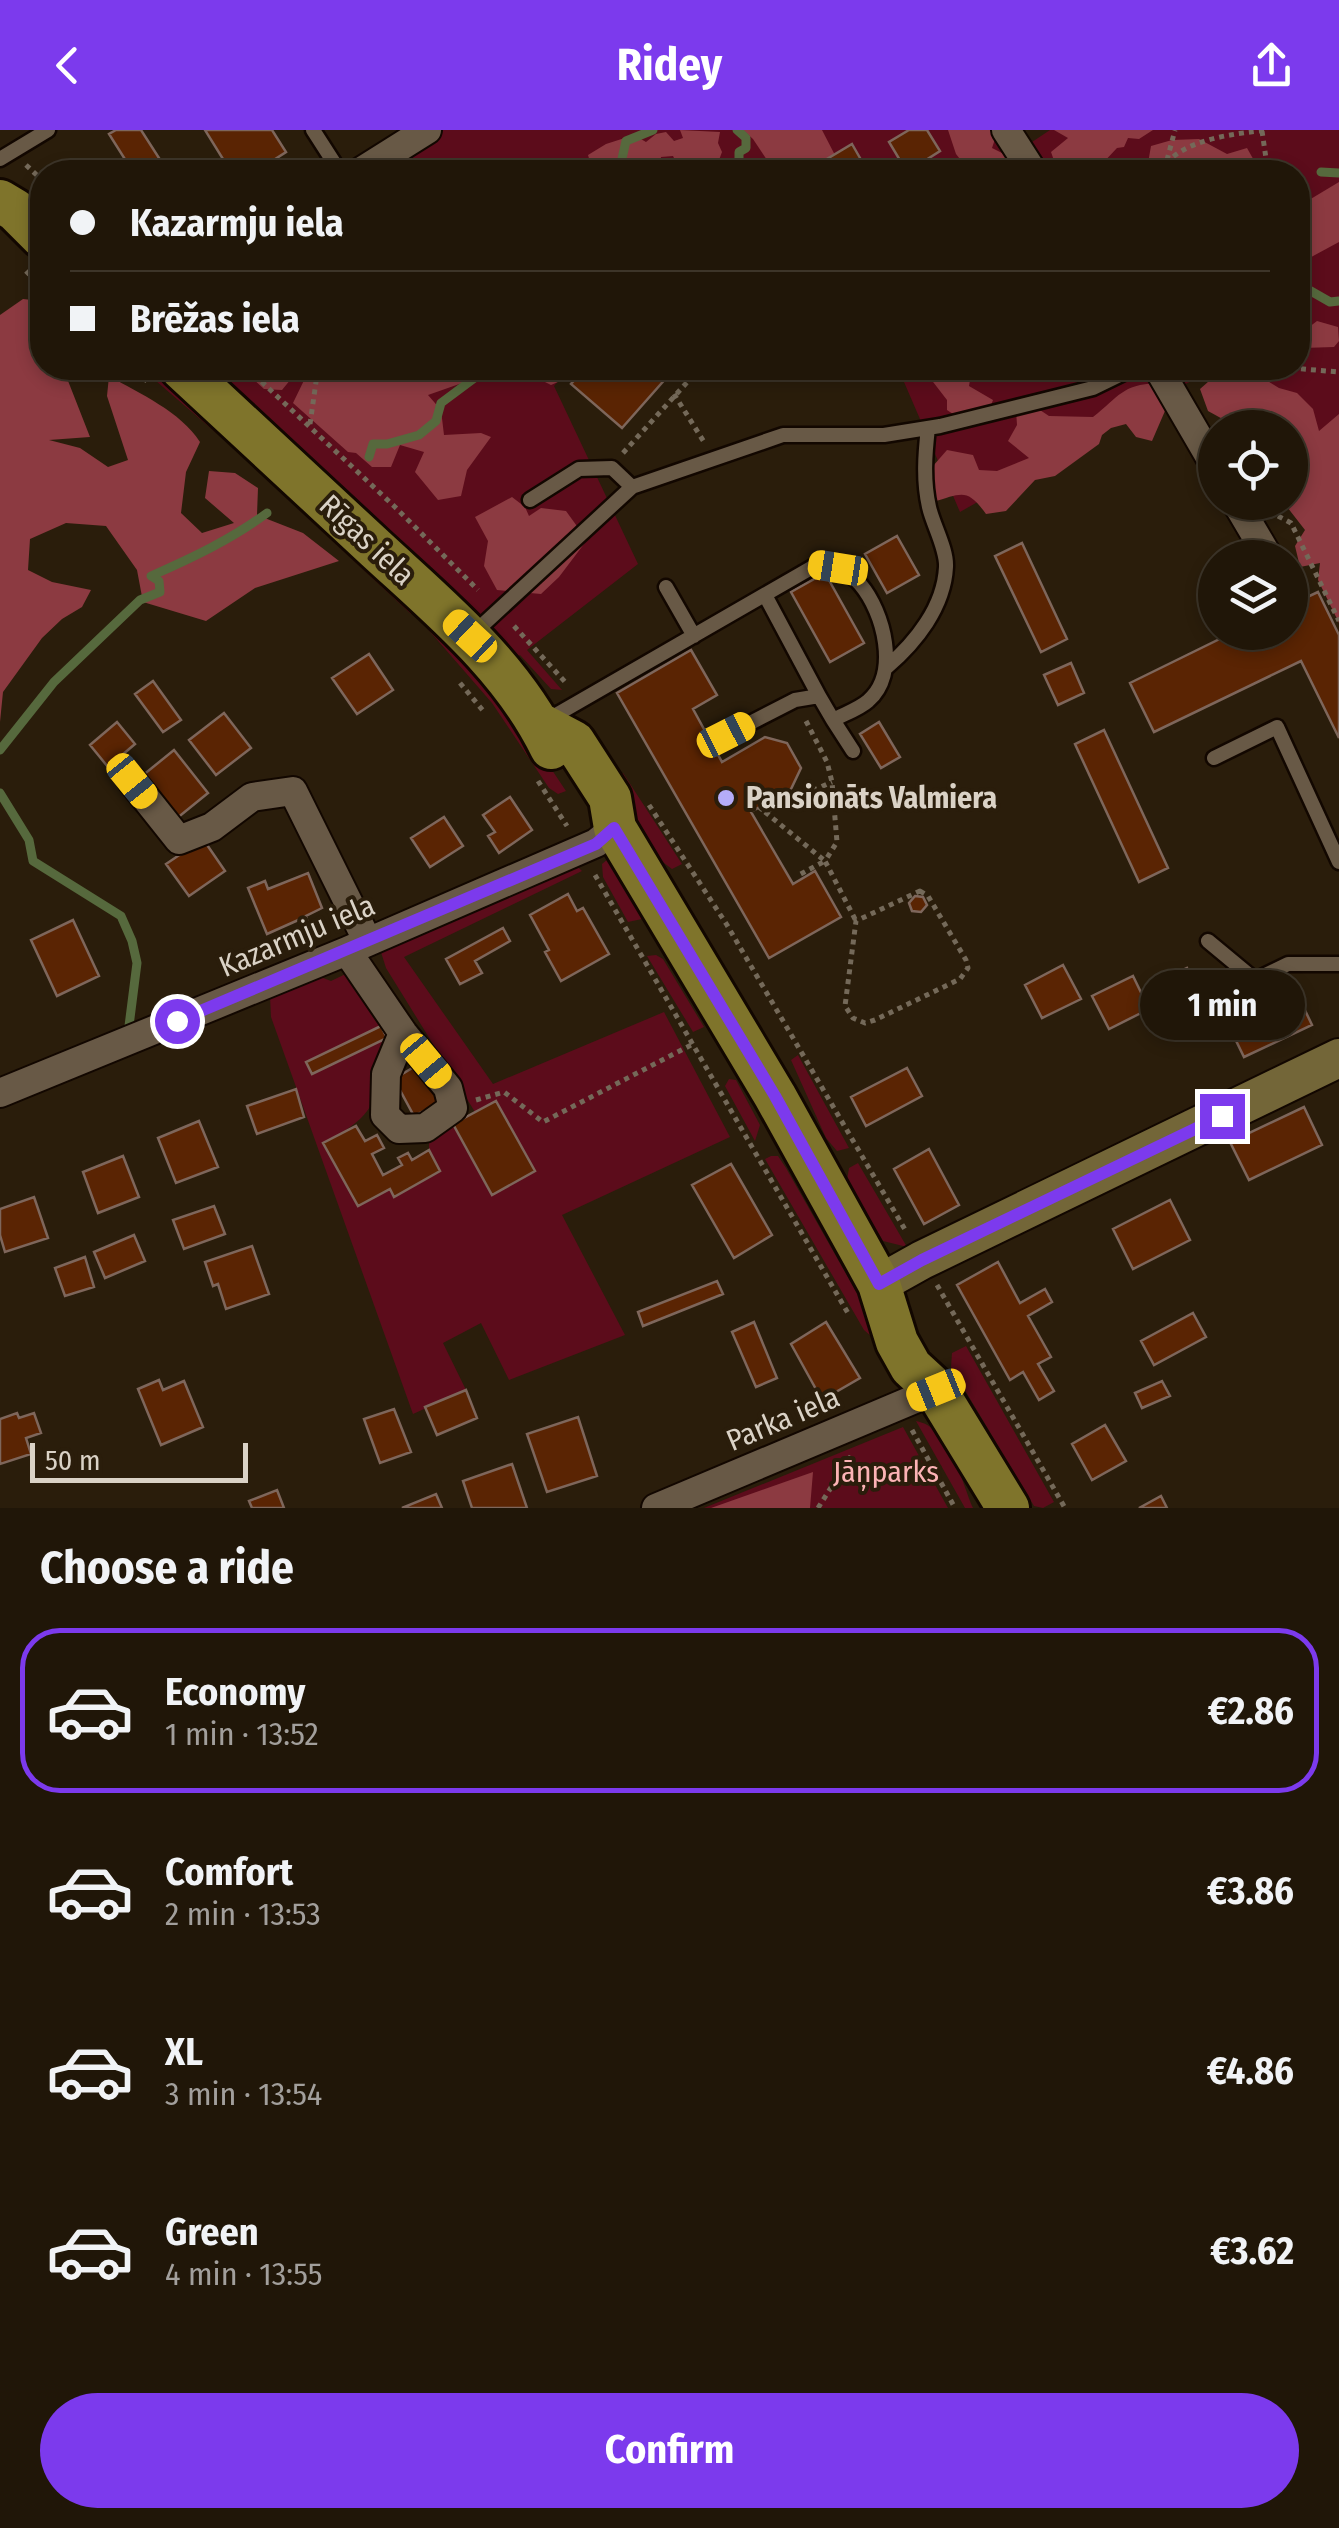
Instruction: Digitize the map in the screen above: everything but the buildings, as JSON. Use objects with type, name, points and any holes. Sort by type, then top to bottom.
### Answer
[{"type":"main road","name":"Rīgas iela","points":[[195,380],[477,617],[500,670],[540,724],[574,742],[610,798],[614,828],[775,1096],[879,1284],[897,1342],[911,1367],[936,1390],[1008,1508]]},
{"type":"street","points":[[379,160],[427,130]]},
{"type":"street","points":[[1006,130],[1025,160]]},
{"type":"street","points":[[1165,380],[1198,437]]},
{"type":"street","points":[[132,781],[179,840],[212,827],[252,798],[293,790],[357,947],[403,1033],[448,1088],[453,1108],[426,1128],[399,1129],[385,1115],[386,1074],[403,1033]]},
{"type":"street","name":"Kazarmju iela","points":[[0,1092],[357,947],[596,844],[614,828]]},
{"type":"street","points":[[879,1284],[1339,1058]]},
{"type":"street","name":"Parka iela","points":[[656,1508],[936,1390]]},
{"type":"lane","points":[[0,160],[48,130]]},
{"type":"lane","points":[[313,130],[332,160]]},
{"type":"lane","points":[[477,617],[632,487],[783,435],[884,435],[928,428],[1093,388],[1109,380]]},
{"type":"lane","points":[[833,720],[870,700],[887,667],[906,650],[934,611],[947,566],[928,504],[924,459],[928,428]]},
{"type":"lane","points":[[530,500],[578,468],[612,468],[632,487]]},
{"type":"lane","points":[[540,724],[818,564],[838,568],[860,583],[878,616],[887,667]]},
{"type":"lane","points":[[666,587],[694,636]]},
{"type":"lane","points":[[764,595],[853,751]]},
{"type":"lane","points":[[726,735],[795,700],[819,696]]},
{"type":"lane","points":[[1214,758],[1277,728],[1339,862]]},
{"type":"lane","points":[[1208,940],[1254,980],[1288,964],[1339,964]]},
{"type":"path","points":[[1167,160],[1175,130]]},
{"type":"path","points":[[1167,160],[1217,136],[1265,130],[1267,160]]},
{"type":"path","points":[[1310,370],[1339,372]]},
{"type":"path","points":[[260,380],[310,425],[477,617]]},
{"type":"path","points":[[310,425],[316,380]]},
{"type":"path","points":[[612,468],[688,380]]},
{"type":"path","points":[[674,394],[714,459]]},
{"type":"path","points":[[1286,520],[1292,523],[1339,621]]},
{"type":"path","points":[[512,624],[568,685]]},
{"type":"path","points":[[795,700],[827,762],[838,842],[825,861],[798,876]]},
{"type":"path","points":[[832,782],[762,810],[825,861],[856,922],[845,1006],[853,1018],[876,1020],[960,978],[968,968],[928,896],[920,891],[856,922]]},
{"type":"path","points":[[643,796],[727,924],[913,1243]]},
{"type":"path","points":[[594,872],[852,1320]]},
{"type":"path","points":[[453,1108],[504,1092],[543,1122],[692,1044]]},
{"type":"path","points":[[938,1286],[1066,1508]]},
{"type":"path","points":[[909,1425],[956,1508]]},
{"type":"green space","points":[[427,130],[1006,130],[1020,150],[1050,130],[1339,130],[1339,589],[1308,487],[1308,410],[1255,410],[1239,380],[1310,380],[1310,160],[379,160]]},
{"type":"green space","points":[[155,380],[169,380],[409,605],[411,614]]},
{"type":"green space","points":[[196,380],[559,380],[554,386],[638,564],[527,650],[562,690],[551,689],[520,655],[500,670]]},
{"type":"green space","points":[[903,380],[1194,380],[1181,386],[960,512]]},
{"type":"green space","points":[[429,622],[538,749],[566,791],[558,794],[549,788],[492,703],[426,627]]},
{"type":"green space","points":[[623,773],[682,864],[672,869],[660,860],[614,778]]},
{"type":"green space","points":[[608,859],[642,919],[628,922],[603,877],[602,864]]},
{"type":"green space","points":[[577,866],[582,871],[404,957],[493,1084],[664,1012],[730,1137],[562,1215],[625,1335],[509,1380],[481,1323],[443,1343],[466,1390],[413,1414],[271,1017],[270,996],[318,976],[331,981],[354,970],[381,1021],[381,1026],[307,1062],[312,1073],[387,1038],[373,1102],[357,1122],[324,1143],[358,1206],[390,1189],[395,1197],[440,1172],[429,1150],[429,1138],[453,1124],[492,1195],[535,1171],[496,1101],[475,1112],[386,968],[380,949]]},
{"type":"green space","points":[[647,956],[663,959],[704,1027],[693,1032]]},
{"type":"green space","points":[[798,1055],[849,1148],[837,1151],[826,1138],[791,1060]]},
{"type":"green space","points":[[729,1079],[736,1080],[760,1125],[755,1141],[725,1086]]},
{"type":"green space","points":[[778,1156],[786,1168],[882,1337],[872,1337],[864,1330],[765,1159]]},
{"type":"green space","points":[[858,1163],[907,1247],[883,1241],[847,1180],[849,1168]]},
{"type":"green space","points":[[966,1346],[1054,1502],[1043,1508],[1034,1506],[951,1367],[952,1353]]},
{"type":"green space","points":[[916,1421],[928,1425],[946,1444],[973,1508],[965,1508]]},
{"type":"green space","name":"Jāņparks","points":[[903,1427],[948,1508],[704,1508]]},
{"type":"shaded area","points":[[680,130],[720,132],[719,160],[675,160],[673,156],[661,160],[589,160],[588,155],[634,135],[646,142],[666,132],[674,141],[683,138]]},
{"type":"shaded area","points":[[743,130],[822,130],[837,160],[767,160]]},
{"type":"shaded area","points":[[948,130],[998,130],[992,148],[1010,160],[961,160]]},
{"type":"shaded area","points":[[1054,130],[1153,130],[1139,139],[1128,138],[1124,147],[1117,148],[1106,160],[1054,160],[1051,152],[1068,138]]},
{"type":"shaded area","points":[[1199,139],[1227,154],[1247,148],[1254,160],[1149,160],[1151,146]]},
{"type":"shaded area","points":[[1339,182],[1339,242],[1310,258],[1310,199]]},
{"type":"shaded area","points":[[23,299],[30,300],[30,380],[68,380],[90,437],[49,440],[80,448],[108,467],[128,460],[107,396],[109,380],[116,380],[171,412],[200,442],[186,472],[181,513],[202,533],[234,523],[205,498],[209,471],[235,473],[258,488],[257,515],[303,533],[339,561],[255,588],[206,621],[143,602],[137,570],[106,526],[66,523],[30,539],[28,570],[52,582],[91,590],[82,607],[42,638],[3,692],[0,722],[0,315]]},
{"type":"shaded area","points":[[1317,321],[1338,327],[1339,341],[1334,347],[1310,348],[1310,326]]},
{"type":"shaded area","points":[[254,380],[290,380],[282,390],[264,389]]},
{"type":"shaded area","points":[[304,380],[465,380],[428,395],[441,410],[444,435],[481,433],[491,437],[467,470],[461,496],[438,500],[415,472],[424,452],[400,445],[391,467],[372,467],[356,453],[348,452],[293,403]]},
{"type":"shaded area","points":[[932,380],[970,380],[969,386],[993,400],[990,408],[956,416],[947,410],[947,400]]},
{"type":"shaded area","points":[[1210,380],[1266,380],[1297,393],[1313,409],[1319,431],[1339,414],[1339,623],[1318,580],[1320,563],[1308,565],[1308,540],[1299,540],[1305,530],[1297,520],[1308,520],[1308,410],[1208,410],[1200,389]]},
{"type":"shaded area","points":[[1157,383],[1168,404],[1152,441],[1136,437],[1126,424],[1111,428],[1099,444],[1055,476],[1035,480],[1006,511],[986,514],[964,495],[933,502],[933,466],[947,450],[973,455],[979,470],[997,471],[1029,458],[1008,441],[1017,425],[1016,410],[1093,417],[1128,389]]},
{"type":"shaded area","points":[[512,497],[525,507],[529,516],[541,508],[566,511],[587,540],[541,594],[497,590],[484,566],[488,541],[475,517]]},
{"type":"shaded area","points":[[813,1472],[810,1508],[711,1508]]},
{"type":"waterway","points":[[622,160],[626,141],[653,130]]},
{"type":"waterway","points":[[737,130],[746,138],[746,148],[739,152],[739,160]]},
{"type":"waterway","points":[[1321,172],[1339,173]]},
{"type":"waterway","points":[[1310,291],[1330,302],[1339,301]]},
{"type":"waterway","points":[[369,457],[373,444],[419,435],[436,421],[441,403],[472,380]]},
{"type":"waterway","points":[[0,750],[54,682],[140,600],[160,592],[159,581],[151,576],[211,547],[267,513]]},
{"type":"waterway","points":[[0,793],[29,840],[33,861],[121,916],[137,963],[129,1026]]},
{"type":"place","name":"Pansionāts Valmiera","points":[[726,798]]},
{"type":"route","points":[[177,1021],[596,844],[614,828],[775,1096],[879,1284],[904,1268],[1222,1116]]}]
